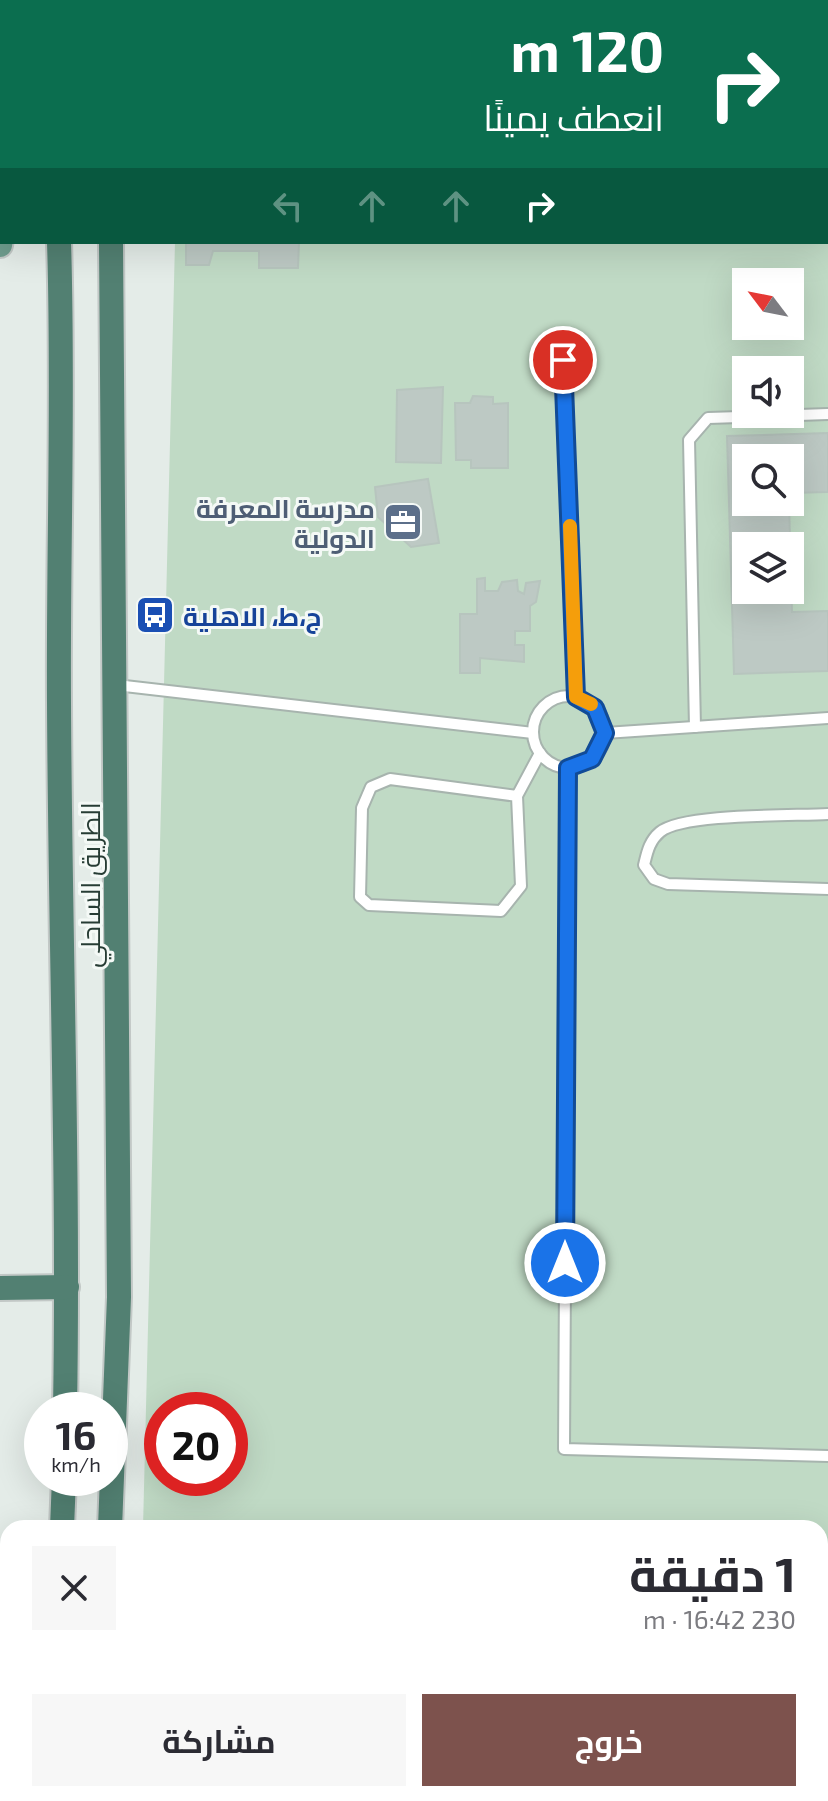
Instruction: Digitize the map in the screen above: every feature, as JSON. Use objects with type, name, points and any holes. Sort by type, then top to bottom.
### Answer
[{"type":"highway","name":"الطريق الساحلي","points":[[59,244],[63,349],[59,700],[67,1287],[65,1392]]},
{"type":"highway","name":"الطريق الساحلي","points":[[110,1520],[119,1297],[111,244]]},
{"type":"highway","points":[[0,1288],[67,1287]]},
{"type":"highway","points":[[62,1520],[63,1496]]},
{"type":"lane","points":[[563,360],[576,697]]},
{"type":"lane","points":[[695,727],[689,440],[708,418],[828,414]]},
{"type":"lane","points":[[116,685],[533,733]]},
{"type":"lane","points":[[565,696],[576,697],[595,708],[605,733],[592,759],[568,768],[550,762],[540,753],[533,733],[538,713],[546,704],[565,696]]},
{"type":"lane","points":[[605,733],[828,718]]},
{"type":"lane","points":[[517,796],[390,779],[371,787],[362,808],[360,897],[369,905],[501,911],[521,886],[517,796],[540,753]]},
{"type":"lane","points":[[568,768],[564,1449],[828,1456]]},
{"type":"lane","points":[[828,814],[683,821],[660,832],[648,847],[644,865],[654,879],[668,884],[828,889]]},
{"type":"green space","points":[[175,244],[828,244],[828,1520],[143,1520],[144,1488],[144,1496],[248,1496],[248,1392],[146,1392]]},
{"type":"building","points":[[186,244],[299,244],[298,268],[259,268],[259,251],[213,251],[209,265],[186,265]]},
{"type":"building","points":[[443,387],[441,463],[396,462],[397,390]]},
{"type":"building","points":[[473,396],[493,397],[493,404],[508,403],[508,468],[471,468],[471,460],[456,460],[455,403],[470,403]]},
{"type":"building","points":[[828,433],[828,492],[804,493],[804,444],[732,444],[732,516],[789,516],[790,532],[732,532],[732,604],[792,604],[792,612],[828,611],[828,671],[734,674],[727,436]]},
{"type":"building","points":[[428,479],[439,543],[411,547],[378,517],[375,487]]},
{"type":"building","points":[[485,578],[485,591],[498,591],[502,582],[517,580],[518,591],[524,594],[526,583],[540,581],[536,602],[530,606],[530,631],[515,631],[515,645],[524,645],[524,662],[480,658],[480,673],[460,673],[460,614],[477,614],[477,579]]},
{"type":"slow traffic","points":[[570,526],[576,697],[591,704]]},
{"type":"place","name":"مدرسة المعرفة الدولية","points":[[403,522]]},
{"type":"place","name":"ج،ط، الاهلية","points":[[155,615]]},
{"type":"route","points":[[563,360],[576,697],[587,700],[601,715],[605,733],[599,751],[592,759],[568,768],[565,1263]]}]
